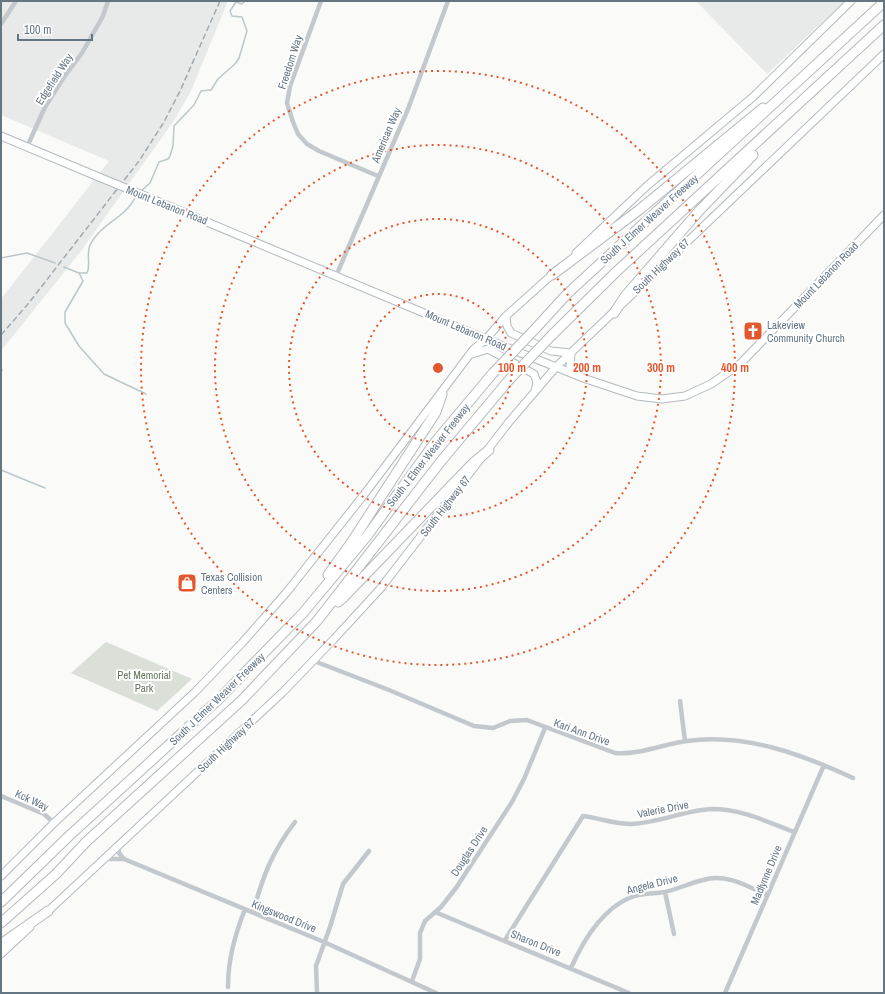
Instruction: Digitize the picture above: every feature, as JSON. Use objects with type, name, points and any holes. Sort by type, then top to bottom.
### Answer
[{"type":"highway","name":"South J Elmer Weaver Freeway","points":[[1,902],[69,836],[219,698],[303,613],[367,536],[436,441],[493,373],[567,294],[884,2]]},
{"type":"highway","name":"South J Elmer Weaver Freeway","points":[[1,923],[56,874],[86,842],[242,700],[328,609],[442,460],[509,380],[552,335],[616,272],[884,25]]},
{"type":"highway","points":[[614,313],[626,295],[699,211],[728,179],[795,113],[802,101]]},
{"type":"highway","points":[[552,275],[639,210],[761,109],[777,102]]},
{"type":"highway","points":[[303,613],[432,418],[442,394]]},
{"type":"highway","points":[[328,609],[344,597],[468,469],[489,450]]},
{"type":"highway","points":[[1,944],[48,910]]},
{"type":"main road","points":[[1,876],[54,823],[195,692],[242,643],[286,593],[358,502],[442,394],[473,350],[486,339],[506,316],[648,185],[753,97],[851,1]]},
{"type":"main road","name":"South Highway 67","points":[[1,954],[224,747],[314,661],[380,589],[556,367],[884,54]]},
{"type":"main road","name":"Mount Lebanon Road","points":[[1,136],[556,367],[637,396],[662,399],[685,396],[711,384],[740,364],[884,215]]},
{"type":"main road","points":[[506,316],[506,326],[511,333],[551,351],[571,353],[570,367],[577,375]]},
{"type":"main road","points":[[471,354],[488,349],[534,374],[537,382],[535,392]]},
{"type":"street","points":[[1,24],[16,1]]},
{"type":"street","name":"Edgefield Way","points":[[27,148],[45,107],[64,76],[82,53],[103,16],[108,1]]},
{"type":"street","name":"Freedom Way","points":[[321,1],[290,86],[287,103],[293,122],[298,134],[307,144],[319,151],[378,176]]},
{"type":"street","name":"American Way","points":[[336,276],[408,109],[448,1]]},
{"type":"street","name":"Kari Ann Drive","points":[[314,661],[389,690],[474,726],[494,728],[510,721],[521,719],[615,753],[627,754],[686,741],[708,739],[753,742],[824,765],[853,778]]},
{"type":"street","points":[[680,701],[686,741]]},
{"type":"street","name":"Douglas Drive","points":[[412,981],[420,959],[420,933],[422,926],[456,888],[512,802],[524,779],[544,728]]},
{"type":"street","name":"Madlynne Drive","points":[[725,993],[824,765]]},
{"type":"street","name":"Kck Way","points":[[1,796],[44,814],[54,823]]},
{"type":"street","name":"Valerie Drive","points":[[505,940],[583,816],[630,824],[653,822],[678,815],[711,809],[748,814],[794,832]]},
{"type":"street","points":[[253,912],[267,868],[283,837],[295,822]]},
{"type":"street","points":[[118,845],[119,853],[124,859]]},
{"type":"street","points":[[317,993],[316,966],[343,884],[369,852]]},
{"type":"street","name":"Kingswood Drive","points":[[102,859],[124,859],[324,942],[436,993]]},
{"type":"street","name":"Angela Drive","points":[[571,968],[605,914],[628,898],[665,892],[705,879],[717,878],[729,879],[767,895]]},
{"type":"street","points":[[665,892],[674,934]]},
{"type":"street","points":[[228,987],[228,968],[232,944],[244,909]]},
{"type":"street","name":"Sharon Drive","points":[[435,912],[629,993]]},
{"type":"shaded area","points":[[1,1],[228,1],[191,91],[173,122],[81,251],[1,351],[1,299],[109,161],[1,115]]},
{"type":"shaded area","points":[[696,1],[845,1],[767,74]]},
{"type":"green space","name":"Pet Memorial Park","points":[[106,642],[192,679],[157,711],[71,673]]},
{"type":"waterway","points":[[141,191],[150,183],[159,162],[168,159],[170,156],[173,146],[174,126],[194,105],[201,91],[211,90],[218,79],[236,63],[239,58],[247,31],[242,17],[232,16],[230,11],[236,2],[242,4],[245,1]]},
{"type":"waterway","points":[[64,267],[79,273],[87,273],[89,267],[88,252],[93,239],[102,229],[128,208],[137,195]]},
{"type":"waterway","points":[[1,258],[27,253],[55,263]]},
{"type":"waterway","points":[[79,273],[83,281],[65,312],[65,323],[79,346],[104,374],[146,394]]},
{"type":"waterway","points":[[1,470],[45,488]]},
{"type":"railway","points":[[1,335],[28,304],[139,161],[164,122],[180,91],[220,1]]},
{"type":"place","name":"Lakeview Community Church","points":[[753,331]]},
{"type":"place","name":"Texas Collision Centers","points":[[187,583]]}]
